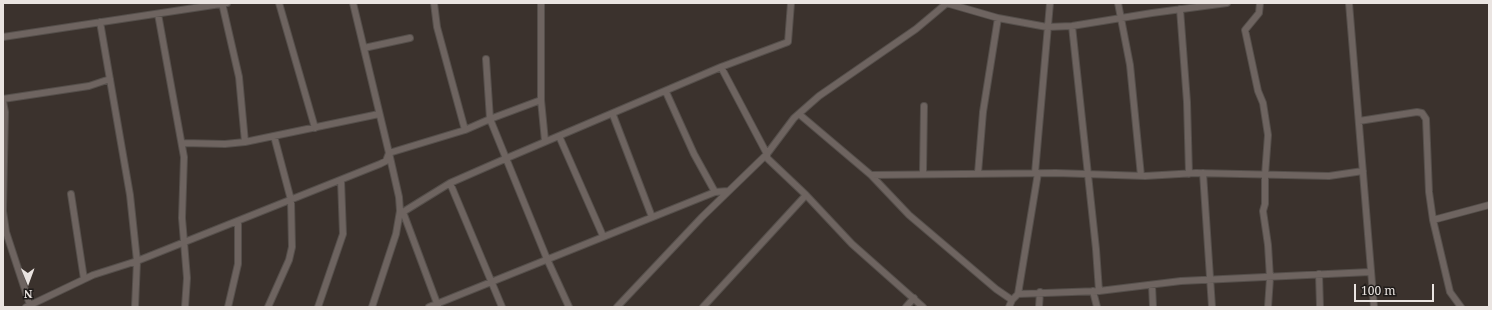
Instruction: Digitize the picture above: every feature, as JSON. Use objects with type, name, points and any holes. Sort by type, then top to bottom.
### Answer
[{"type":"street","points":[[3,37],[223,3],[239,77],[245,142]]},
{"type":"street","points":[[279,3],[315,128]]},
{"type":"street","points":[[353,3],[389,153],[401,212],[438,305]]},
{"type":"street","points":[[434,3],[437,27],[465,130]]},
{"type":"street","points":[[542,3],[541,100],[545,141]]},
{"type":"street","points":[[372,307],[396,234],[401,212],[450,183],[506,158],[545,141],[613,115],[721,67],[788,42],[791,3]]},
{"type":"street","points":[[617,307],[728,191],[767,154],[799,114],[819,96],[916,29],[946,3],[968,6],[998,18],[1047,27],[1072,26],[1227,3]]},
{"type":"street","points":[[1009,307],[1012,300],[1018,294],[1037,173],[1050,3]]},
{"type":"street","points":[[1118,3],[1130,65],[1141,176]]},
{"type":"street","points":[[1260,3],[1259,13],[1245,30],[1258,92],[1263,103],[1268,135],[1265,175],[1265,204],[1263,211],[1268,245],[1270,278],[1268,307]]},
{"type":"street","points":[[1349,3],[1374,307]]},
{"type":"street","points":[[1180,9],[1187,102],[1189,174]]},
{"type":"street","points":[[158,14],[183,143],[185,163],[182,218],[188,289],[185,307]]},
{"type":"street","points":[[978,173],[983,112],[998,18]]},
{"type":"street","points":[[100,22],[120,130],[130,195],[137,261],[135,307]]},
{"type":"street","points":[[1072,26],[1088,174],[1097,307]]},
{"type":"street","points":[[364,48],[410,38]]},
{"type":"street","points":[[486,59],[490,119],[547,259],[569,307]]},
{"type":"street","points":[[721,67],[767,154],[767,158],[806,195],[852,244],[923,307]]},
{"type":"street","points":[[110,79],[89,86],[3,100],[5,112],[3,211],[6,232],[28,306],[84,279],[137,261],[386,161],[389,153]]},
{"type":"street","points":[[666,92],[694,154],[715,192]]},
{"type":"street","points":[[389,153],[465,130],[541,100]]},
{"type":"street","points":[[923,173],[924,106]]},
{"type":"street","points":[[1359,121],[1417,112],[1422,112],[1424,115],[1426,119],[1429,192],[1433,220],[1450,292],[1461,307]]},
{"type":"street","points":[[183,143],[200,142],[225,144],[245,142],[379,114]]},
{"type":"street","points":[[799,114],[871,175],[909,215],[996,289],[1012,300]]},
{"type":"street","points":[[613,115],[652,217]]},
{"type":"street","points":[[268,307],[289,260],[292,247],[291,200],[274,136]]},
{"type":"street","points":[[559,136],[603,236]]},
{"type":"street","points":[[871,175],[923,173],[1037,173],[1141,176],[1203,173],[1329,176],[1363,171]]},
{"type":"street","points":[[1203,173],[1212,307]]},
{"type":"street","points":[[318,307],[343,234],[341,180]]},
{"type":"street","points":[[450,183],[502,307]]},
{"type":"street","points":[[430,307],[715,192],[728,191]]},
{"type":"street","points":[[71,194],[84,279]]},
{"type":"street","points":[[703,307],[806,195]]},
{"type":"street","points":[[1433,220],[1489,205]]},
{"type":"street","points":[[228,307],[238,264],[238,221]]},
{"type":"street","points":[[1018,294],[1096,290],[1209,279],[1270,278],[1370,272]]},
{"type":"street","points":[[1319,274],[1320,307]]},
{"type":"street","points":[[1152,285],[1153,307]]},
{"type":"street","points":[[1039,307],[1040,292]]},
{"type":"street","points":[[906,307],[914,298]]}]
